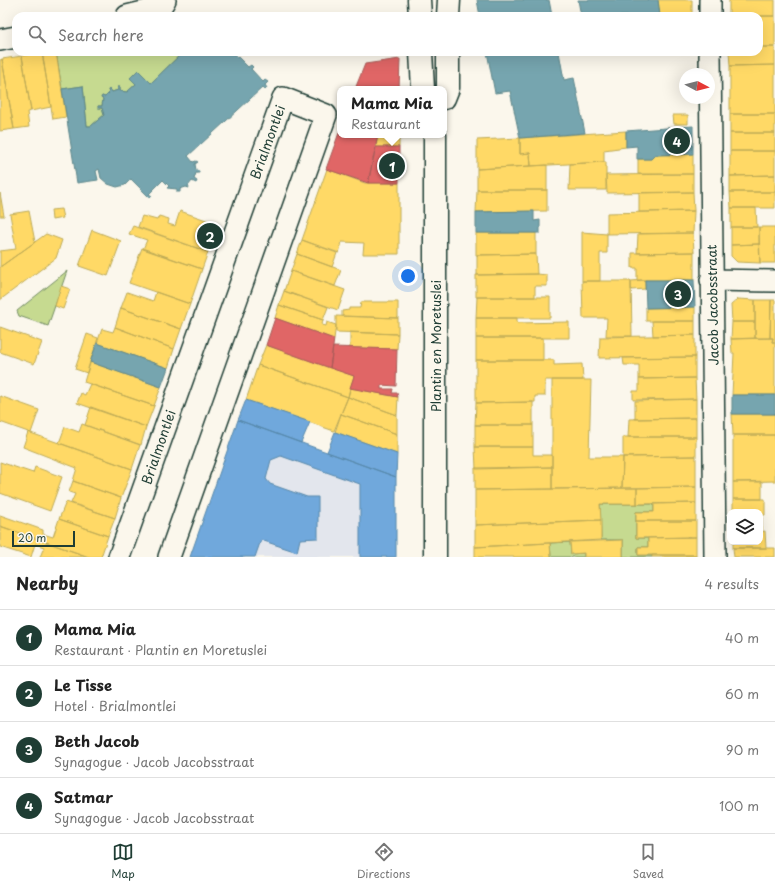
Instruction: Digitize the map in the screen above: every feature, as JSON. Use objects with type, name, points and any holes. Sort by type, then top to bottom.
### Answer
[{"type":"main road","points":[[419,0],[420,12]]},
{"type":"main road","points":[[448,12],[449,0]]},
{"type":"main road","points":[[421,56],[423,86]]},
{"type":"main road","points":[[447,90],[448,56]]},
{"type":"main road","name":"Plantin en Moretuslei","points":[[435,138],[435,557]]},
{"type":"street","points":[[148,12],[160,8],[165,0]]},
{"type":"street","points":[[710,0],[710,12]]},
{"type":"street","points":[[0,40],[12,38]]},
{"type":"street","name":"Jacob Jacobsstraat","points":[[710,56],[711,280],[715,557]]},
{"type":"street","name":"Brialmontlei","points":[[119,557],[283,98],[326,115],[169,557]]},
{"type":"street","points":[[711,280],[775,281]]},
{"type":"shaded area","points":[[238,420],[396,477],[396,557],[190,557]]},
{"type":"green space","points":[[57,56],[179,56],[151,83],[138,70],[130,78],[136,84],[127,92],[120,91],[120,87],[118,87],[118,90],[112,92],[110,89],[108,90],[109,93],[105,97],[102,96],[101,98],[103,99],[102,106],[98,106],[99,108],[102,108],[104,115],[91,126],[87,126],[83,86],[62,89]]},
{"type":"green space","points":[[67,271],[48,326],[19,316],[17,311]]},
{"type":"green space","points":[[600,504],[654,504],[654,512],[636,512],[636,538],[648,538],[648,547],[638,547],[638,555],[652,555],[652,557],[623,557],[623,540],[601,540]]},
{"type":"green space","points":[[570,542],[571,554],[584,553],[584,557],[551,557],[550,543]]},
{"type":"building: Homes","points":[[658,0],[692,0],[692,12],[660,12]]},
{"type":"building: Homes","points":[[729,0],[775,0],[775,16],[763,16],[763,12],[729,12]]},
{"type":"building: Homes","points":[[763,16],[775,16],[775,47],[763,47]]},
{"type":"building: Homes","points":[[763,47],[775,47],[775,65],[730,66],[729,56],[763,56]]},
{"type":"building: Homes","points":[[22,56],[43,56],[51,107],[31,111]]},
{"type":"building: Homes","points":[[22,56],[31,111],[27,112],[29,127],[14,129],[2,59]]},
{"type":"building: Homes","points":[[43,56],[57,56],[66,117],[53,119]]},
{"type":"building: Homes","points":[[2,59],[14,129],[0,131],[0,60]]},
{"type":"building: Homes","points":[[775,65],[775,114],[730,114],[730,66]]},
{"type":"building: Homes","points":[[730,114],[775,114],[775,133],[730,133]]},
{"type":"building: Homes","points":[[673,115],[688,115],[688,124],[674,124]]},
{"type":"building: Homes","points":[[626,131],[626,147],[604,150],[604,162],[531,166],[530,153],[520,154],[520,138]]},
{"type":"building: Homes","points":[[730,133],[775,133],[775,151],[730,151]]},
{"type":"building: Homes","points":[[378,138],[399,138],[399,147],[376,147]]},
{"type":"building: Homes","points":[[520,138],[520,154],[530,153],[531,166],[477,169],[477,140]]},
{"type":"building: Homes","points":[[730,151],[775,151],[775,175],[730,176]]},
{"type":"building: Homes","points":[[693,154],[693,174],[638,174],[638,159],[651,159],[655,155]]},
{"type":"building: Homes","points":[[606,162],[606,190],[569,190],[570,164]]},
{"type":"building: Homes","points":[[547,165],[547,190],[477,190],[477,169]]},
{"type":"building: Homes","points":[[327,169],[365,183],[399,183],[399,254],[363,254],[364,243],[342,242],[339,253],[302,240]]},
{"type":"building: Homes","points":[[693,174],[693,192],[607,193],[606,175]]},
{"type":"building: Homes","points":[[775,175],[775,192],[730,192],[730,176]]},
{"type":"building: Homes","points":[[477,190],[547,190],[547,211],[476,212]]},
{"type":"building: Homes","points":[[693,192],[694,211],[639,212],[639,193]]},
{"type":"building: Homes","points":[[730,192],[775,192],[775,208],[731,208]]},
{"type":"building: Homes","points":[[0,193],[4,216],[0,216]]},
{"type":"building: Homes","points":[[731,208],[756,208],[757,227],[731,227]]},
{"type":"building: Homes","points":[[61,209],[63,218],[52,220],[51,210]]},
{"type":"building: Homes","points":[[29,211],[35,242],[0,267],[0,251],[16,249],[10,214]]},
{"type":"building: Homes","points":[[180,211],[218,224],[208,252],[138,227],[142,216],[157,220],[159,216],[169,219],[168,224],[175,226]]},
{"type":"building: Homes","points":[[694,211],[693,233],[607,234],[607,213]]},
{"type":"building: Homes","points":[[133,226],[208,252],[202,269],[143,249],[147,240],[129,234]]},
{"type":"building: Homes","points":[[731,227],[759,227],[759,244],[731,245]]},
{"type":"building: Homes","points":[[759,227],[775,227],[775,263],[760,263]]},
{"type":"building: Homes","points":[[92,230],[121,241],[108,276],[79,266]]},
{"type":"building: Homes","points":[[582,232],[607,234],[607,253],[600,253],[600,281],[582,281]]},
{"type":"building: Homes","points":[[476,233],[536,233],[536,254],[476,255]]},
{"type":"building: Homes","points":[[693,233],[694,252],[637,253],[638,234]]},
{"type":"building: Homes","points":[[46,234],[62,240],[56,258],[0,300],[0,267]]},
{"type":"building: Homes","points":[[302,240],[337,253],[332,267],[297,254]]},
{"type":"building: Homes","points":[[759,244],[760,263],[737,262],[731,256],[731,245]]},
{"type":"building: Homes","points":[[142,248],[202,269],[190,304],[129,283]]},
{"type":"building: Homes","points":[[694,252],[694,280],[637,280],[637,268],[632,268],[632,253]]},
{"type":"building: Homes","points":[[297,254],[341,270],[335,286],[291,271]]},
{"type":"building: Homes","points":[[536,254],[537,274],[477,275],[477,255]]},
{"type":"building: Homes","points":[[291,271],[345,290],[338,310],[284,291]]},
{"type":"building: Homes","points":[[476,275],[547,275],[547,286],[535,286],[535,297],[476,297]]},
{"type":"building: Homes","points":[[645,280],[645,289],[631,290],[631,281]]},
{"type":"building: Homes","points":[[582,281],[631,281],[632,336],[606,336],[607,318],[583,318]]},
{"type":"building: Homes","points":[[61,286],[70,289],[63,309],[55,306]]},
{"type":"building: Homes","points":[[284,291],[328,307],[323,320],[279,305]]},
{"type":"building: Homes","points":[[127,292],[153,301],[156,292],[190,304],[181,329],[121,308]]},
{"type":"building: Homes","points":[[477,297],[550,297],[550,318],[476,318]]},
{"type":"building: Homes","points":[[738,299],[755,300],[755,322],[732,322],[731,305]]},
{"type":"building: Homes","points":[[755,300],[771,300],[770,338],[755,338]]},
{"type":"building: Homes","points":[[771,300],[775,300],[775,342],[772,342],[773,338],[770,338]]},
{"type":"building: Homes","points":[[361,302],[398,302],[398,318],[342,316],[342,311],[349,310],[349,308],[360,308]]},
{"type":"building: Homes","points":[[279,305],[323,320],[322,325],[326,326],[327,322],[336,325],[334,339],[275,318]]},
{"type":"building: Homes","points":[[695,307],[695,321],[646,321],[646,308]]},
{"type":"building: Homes","points":[[121,308],[181,329],[174,349],[115,327]]},
{"type":"building: Homes","points":[[336,316],[398,318],[398,334],[336,332]]},
{"type":"building: Homes","points":[[476,318],[517,318],[517,323],[569,322],[569,338],[476,338]]},
{"type":"building: Homes","points":[[652,321],[695,321],[695,335],[653,336]]},
{"type":"building: Homes","points":[[732,322],[755,322],[755,338],[731,339]]},
{"type":"building: Homes","points":[[0,327],[42,342],[34,364],[0,352]]},
{"type":"building: Homes","points":[[115,327],[174,349],[168,368],[97,343],[102,329],[113,332]]},
{"type":"building: Homes","points":[[350,332],[398,334],[397,349],[350,348]]},
{"type":"building: Homes","points":[[87,334],[98,338],[87,373],[75,369]]},
{"type":"building: Homes","points":[[695,335],[695,357],[599,358],[600,337]]},
{"type":"building: Homes","points":[[476,338],[543,338],[543,360],[476,360]]},
{"type":"building: Homes","points":[[773,338],[772,342],[775,342],[775,395],[732,395],[734,353],[732,353],[731,339]]},
{"type":"building: Homes","points":[[266,345],[354,376],[348,397],[258,365]]},
{"type":"building: Homes","points":[[695,357],[695,378],[639,379],[639,365],[624,365],[623,358]]},
{"type":"building: Homes","points":[[476,360],[554,360],[554,365],[582,364],[583,380],[545,380],[545,396],[535,396],[535,402],[476,403]]},
{"type":"building: Homes","points":[[90,362],[161,387],[154,406],[84,382]]},
{"type":"building: Homes","points":[[258,365],[348,397],[334,431],[246,400]]},
{"type":"building: Homes","points":[[695,378],[696,399],[633,400],[633,391],[639,391],[639,379]]},
{"type":"building: Homes","points":[[552,380],[591,380],[589,457],[623,457],[622,488],[552,489]]},
{"type":"building: Homes","points":[[90,384],[154,406],[146,427],[77,403],[81,393],[85,395]]},
{"type":"building: Homes","points":[[350,388],[398,397],[397,415],[348,397]]},
{"type":"building: Homes","points":[[0,396],[39,410],[31,433],[0,422]]},
{"type":"building: Homes","points":[[348,397],[397,415],[397,434],[341,414]]},
{"type":"building: Homes","points":[[696,399],[696,418],[635,419],[635,401]]},
{"type":"building: Homes","points":[[533,402],[533,425],[475,425],[476,403]]},
{"type":"building: Homes","points":[[91,407],[146,427],[141,445],[85,425]]},
{"type":"building: Homes","points":[[341,414],[397,434],[397,454],[335,432]]},
{"type":"building: Homes","points":[[732,414],[775,414],[775,435],[733,435]]},
{"type":"building: Homes","points":[[696,418],[696,437],[628,437],[629,419]]},
{"type":"building: Homes","points":[[82,424],[140,445],[132,469],[59,443],[65,427],[79,432]]},
{"type":"building: Homes","points":[[475,425],[533,425],[533,447],[475,447]]},
{"type":"building: Homes","points":[[28,432],[132,469],[121,498],[73,481],[77,468],[23,447]]},
{"type":"building: Homes","points":[[733,435],[775,435],[775,481],[733,482]]},
{"type":"building: Homes","points":[[623,437],[696,437],[696,456],[623,457]]},
{"type":"building: Homes","points":[[475,447],[533,447],[533,455],[552,455],[552,467],[476,469]]},
{"type":"building: Homes","points":[[696,456],[696,487],[622,488],[623,457]]},
{"type":"building: Homes","points":[[0,462],[33,473],[35,467],[62,477],[50,511],[0,493]]},
{"type":"building: Homes","points":[[552,467],[552,489],[475,490],[475,468]]},
{"type":"building: Homes","points":[[73,481],[121,498],[115,518],[71,503],[75,494],[69,492]]},
{"type":"building: Homes","points":[[733,482],[762,482],[762,499],[733,499]]},
{"type":"building: Homes","points":[[696,487],[696,503],[637,504],[637,488]]},
{"type":"building: Homes","points":[[637,488],[637,504],[600,504],[601,520],[475,525],[475,490]]},
{"type":"building: Homes","points":[[733,499],[765,499],[765,515],[763,515],[763,509],[733,509]]},
{"type":"building: Homes","points":[[66,502],[115,518],[108,536],[59,519]]},
{"type":"building: Homes","points":[[696,503],[696,521],[636,521],[636,512],[654,512],[654,504]]},
{"type":"building: Homes","points":[[0,515],[43,530],[43,534],[53,537],[59,519],[108,536],[101,557],[89,557],[0,526]]},
{"type":"building: Homes","points":[[601,520],[601,540],[475,547],[475,525]]},
{"type":"building: Homes","points":[[636,521],[696,521],[696,537],[636,538]]},
{"type":"building: Homes","points":[[0,526],[89,557],[40,557],[44,547],[35,544],[31,557],[0,547]]},
{"type":"building: Homes","points":[[763,531],[765,531],[766,548],[733,548],[733,545],[763,545]]},
{"type":"building: Homes","points":[[696,537],[696,555],[638,555],[638,547],[648,547],[648,538]]},
{"type":"building: Homes","points":[[623,540],[623,557],[584,557],[584,553],[571,554],[570,542]]},
{"type":"building: Homes","points":[[550,543],[551,557],[475,557],[475,547]]},
{"type":"building: Homes","points":[[733,548],[775,548],[775,557],[734,557]]},
{"type":"building: Homes","points":[[652,555],[696,555],[696,557],[652,557]]},
{"type":"building: Shops","points":[[400,59],[399,86],[356,86],[365,64]]},
{"type":"building: Shops","points":[[337,138],[377,138],[368,183],[326,169]]},
{"type":"building: Shops","points":[[376,147],[399,147],[399,183],[368,183]]},
{"type":"building: Shops","points":[[275,318],[334,339],[330,368],[266,345]]},
{"type":"building: Shops","points":[[333,347],[397,349],[396,386],[381,385],[381,389],[393,389],[392,393],[397,393],[398,397],[350,388],[354,376],[330,368]]},
{"type":"building: Schools","points":[[246,400],[310,422],[301,443],[238,420]]},
{"type":"building: Schools","points":[[238,420],[396,477],[396,557],[360,557],[360,484],[281,456],[271,460],[266,479],[270,484],[307,497],[318,497],[318,538],[300,539],[297,552],[261,540],[255,557],[190,557]]},
{"type":"building: Schools","points":[[335,432],[397,454],[396,477],[327,452]]},
{"type":"building: Public","points":[[477,0],[549,0],[551,12],[479,12]]},
{"type":"building: Public","points":[[578,0],[658,0],[660,12],[580,12]]},
{"type":"building: Public","points":[[179,56],[237,56],[248,67],[251,65],[253,67],[251,69],[263,82],[265,80],[268,82],[265,85],[267,88],[265,90],[263,87],[188,156],[193,162],[198,162],[195,164],[196,170],[199,171],[199,173],[196,173],[194,179],[197,181],[196,183],[192,181],[188,186],[189,188],[186,187],[180,189],[180,192],[177,192],[177,189],[167,188],[169,186],[163,180],[149,194],[152,196],[150,198],[131,179],[125,185],[117,187],[108,184],[101,178],[99,169],[96,171],[98,180],[77,183],[62,89],[83,86],[87,126],[91,126],[104,115],[102,108],[98,108],[98,106],[102,106],[103,99],[101,98],[102,96],[105,97],[109,93],[108,90],[110,89],[112,92],[118,90],[118,87],[120,87],[120,91],[127,92],[136,84],[130,78],[138,70],[151,83]]},
{"type":"building: Public","points":[[488,56],[560,56],[564,80],[574,78],[585,133],[520,138],[510,91],[495,93]]},
{"type":"building: Public","points":[[693,126],[693,154],[655,155],[651,159],[637,159],[637,146],[626,147],[626,131]]},
{"type":"building: Public","points":[[534,211],[534,221],[540,220],[540,233],[476,233],[476,212]]},
{"type":"building: Public","points":[[645,280],[694,280],[695,307],[646,308]]},
{"type":"building: Public","points":[[97,343],[168,368],[161,387],[90,362]]},
{"type":"building: Public","points":[[732,395],[775,395],[775,414],[732,414]]},
{"type":"place","name":"Satmar","points":[[677,141]]},
{"type":"place","name":"Mama Mia","points":[[392,166]]},
{"type":"place","name":"Le Tisse","points":[[210,236]]},
{"type":"place","name":"Beth Jacob","points":[[678,294]]}]
